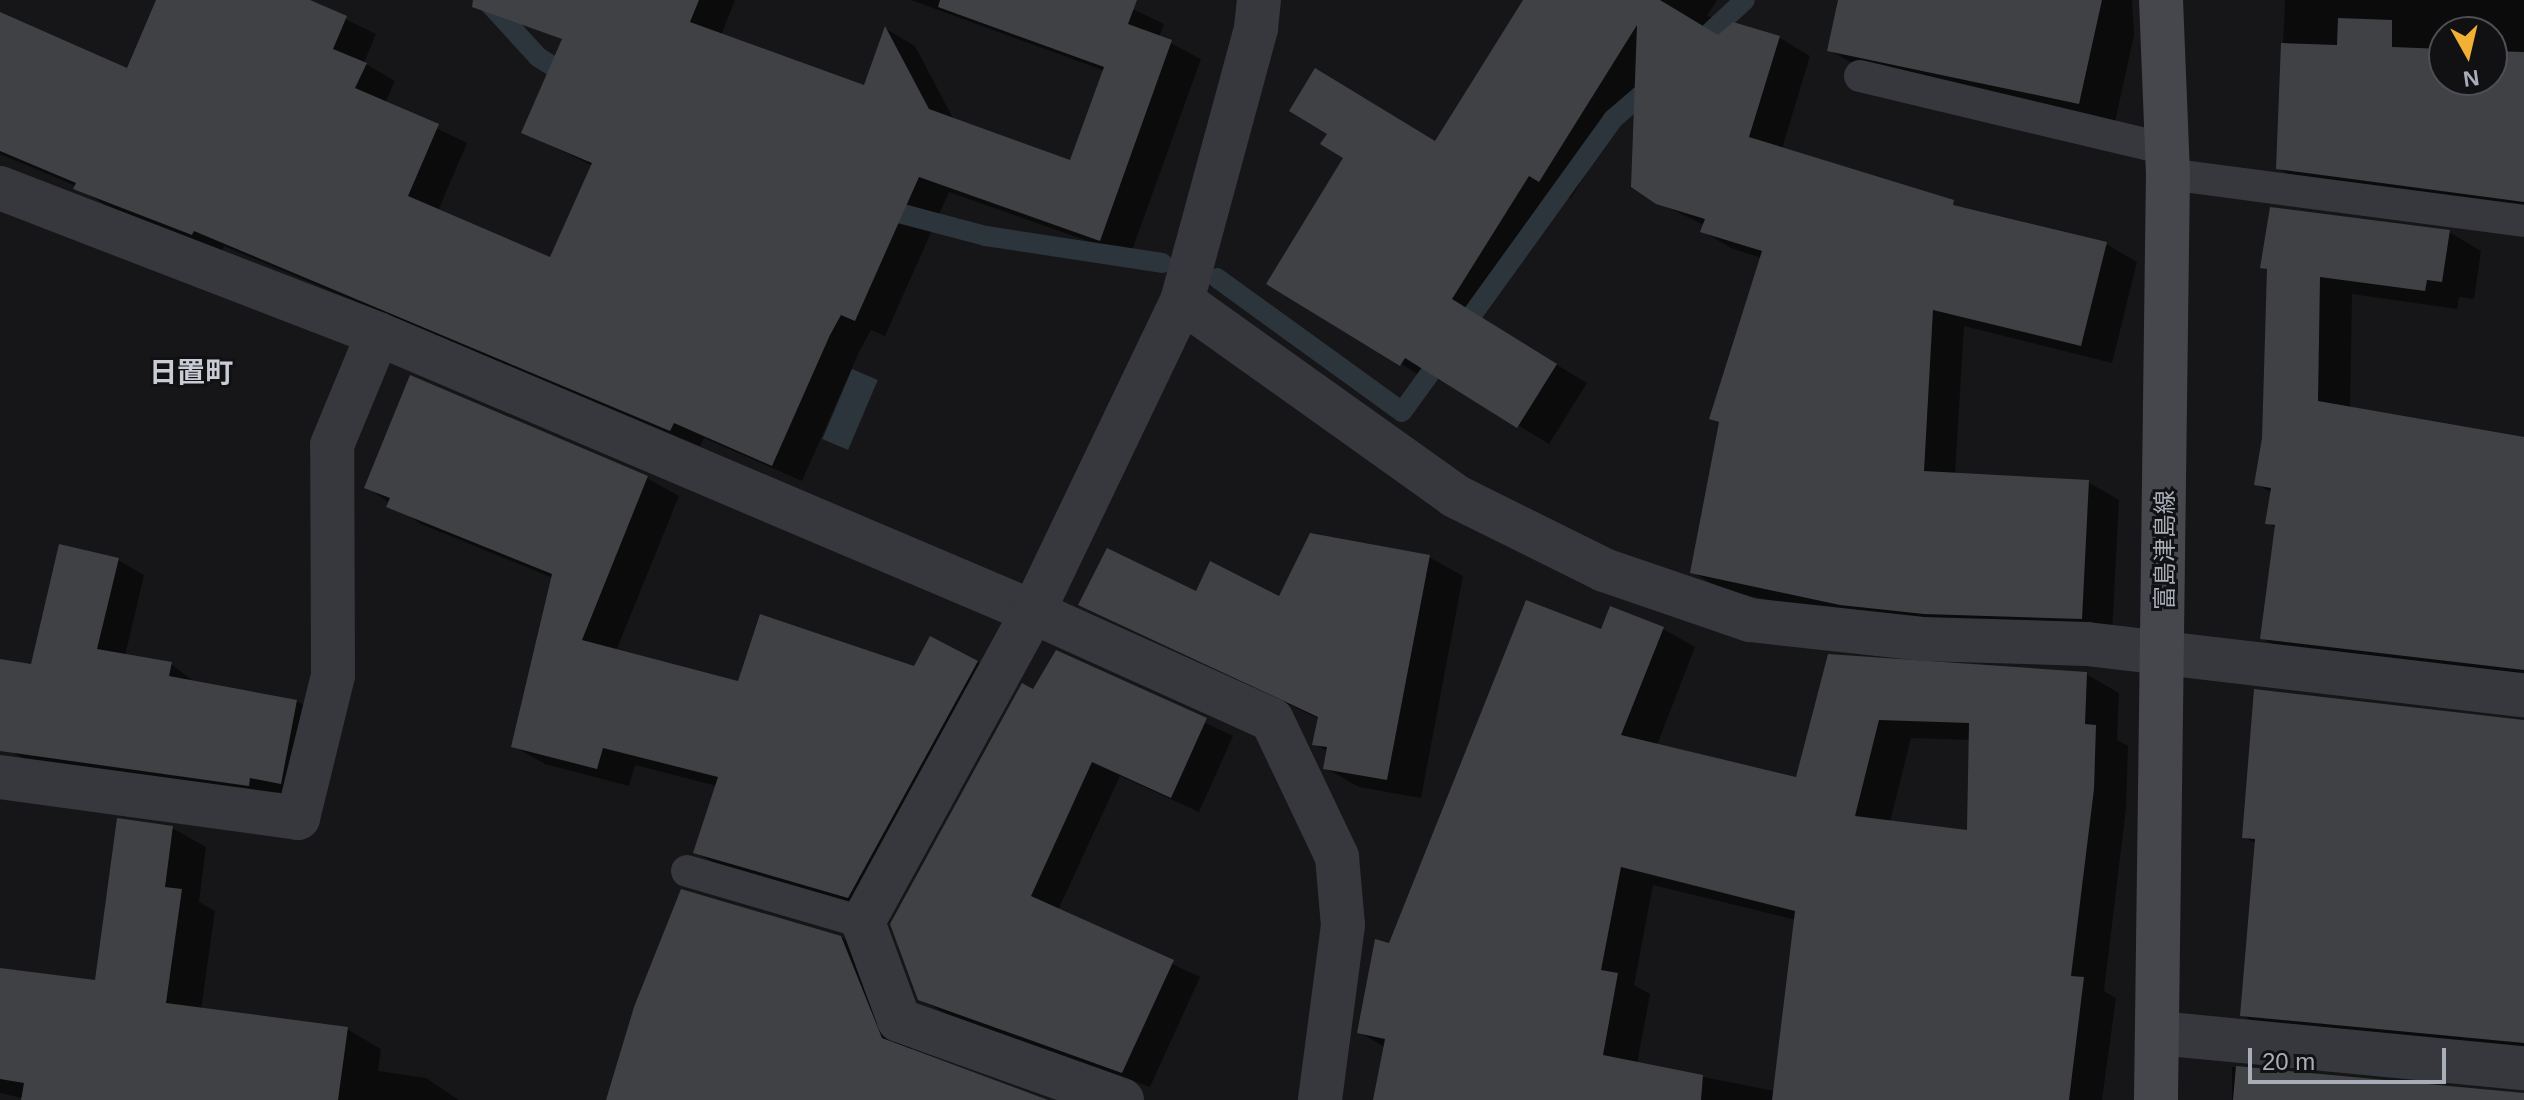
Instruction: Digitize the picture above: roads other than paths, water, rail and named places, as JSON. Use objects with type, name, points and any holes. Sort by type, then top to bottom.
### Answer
[{"type":"main road","name":"富島津島線","points":[[2156,1100],[2168,161],[2161,0]]},
{"type":"street","points":[[1122,1100],[899,1020],[863,922],[1033,612],[1182,301],[1256,28],[1259,0]]},
{"type":"street","points":[[1,192],[378,334],[1033,612],[1272,720],[1337,857],[1343,925],[1320,1100]]},
{"type":"street","points":[[1182,301],[1455,496],[1604,570],[1750,620],[1922,639],[2087,644],[2164,656],[2524,695]]},
{"type":"street","points":[[0,777],[298,818],[333,675],[332,445],[378,334]]},
{"type":"street","points":[[2158,1033],[2524,1068]]},
{"type":"lane","points":[[1860,76],[2168,161],[2524,221]]},
{"type":"lane","points":[[687,871],[863,922]]},
{"type":"waterway","points":[[486,0],[538,57],[571,78]]},
{"type":"waterway","points":[[1692,49],[1745,0]]},
{"type":"waterway","points":[[1217,278],[1402,412],[1613,119],[1654,84]]},
{"type":"waterway","points":[[876,207],[986,236],[1162,263]]},
{"type":"district","name":"日置町","points":[[191,373]]}]
